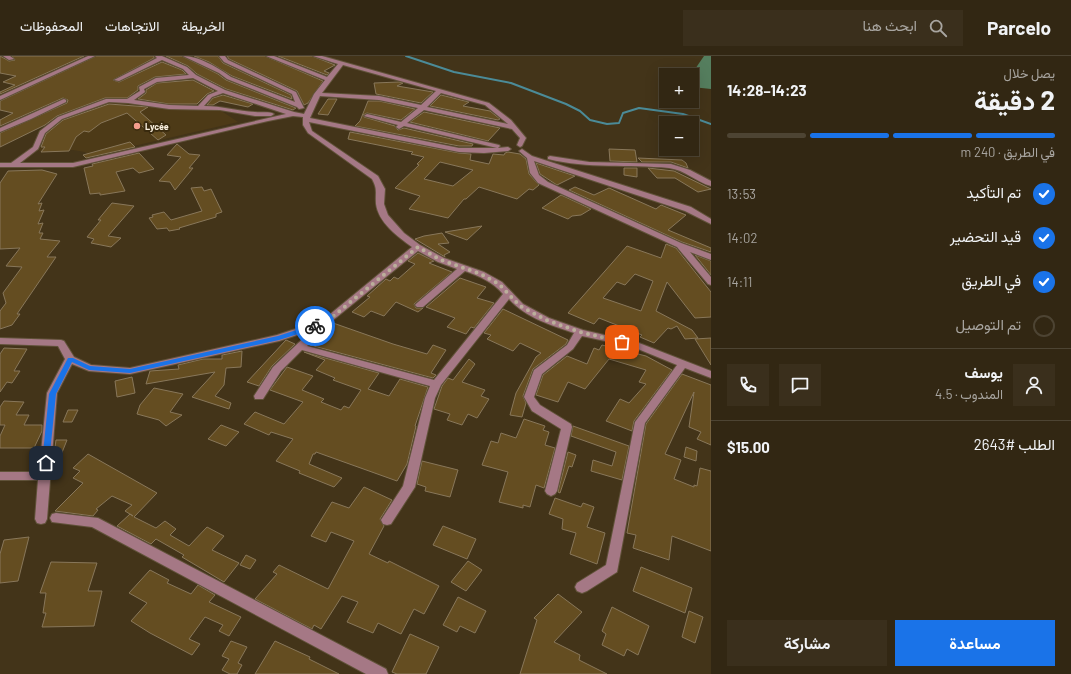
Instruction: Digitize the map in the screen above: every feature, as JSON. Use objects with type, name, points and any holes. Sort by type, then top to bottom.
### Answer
[{"type":"street","points":[[0,98],[92,56]]},
{"type":"street","points":[[118,80],[160,56],[186,68],[194,76],[223,91],[302,116],[459,150],[507,148],[512,144],[525,152],[688,209],[711,222]]},
{"type":"street","points":[[186,56],[221,72],[229,78],[301,106]]},
{"type":"street","points":[[222,56],[226,61],[294,93],[301,106],[302,116],[310,132],[376,178],[381,189],[380,204],[384,216],[401,235],[418,247],[441,260],[481,274],[499,284],[520,306],[546,320],[580,332],[636,345],[711,375]]},
{"type":"street","points":[[268,56],[327,79]]},
{"type":"street","points":[[316,56],[488,104],[516,128],[523,138],[525,152],[533,173],[537,179],[678,245],[711,257]]},
{"type":"street","points":[[302,116],[327,79],[342,63]]},
{"type":"street","points":[[128,101],[143,91],[141,88],[156,80],[194,76]]},
{"type":"street","points":[[389,135],[424,108],[441,90]]},
{"type":"street","points":[[199,108],[210,96],[223,91]]},
{"type":"street","points":[[317,94],[379,98],[516,128]]},
{"type":"street","points":[[13,165],[36,148],[42,132],[60,118],[108,100],[128,101],[169,107],[220,108],[255,114],[302,116]]},
{"type":"street","points":[[0,130],[64,101]]},
{"type":"street","points":[[0,165],[74,164],[268,119],[302,116]]},
{"type":"street","points":[[367,116],[507,148]]},
{"type":"street","points":[[525,152],[589,164],[671,166],[688,171],[711,184]]},
{"type":"street","points":[[678,245],[711,282]]},
{"type":"street","points":[[259,396],[277,369],[326,322],[418,247]]},
{"type":"street","points":[[420,305],[463,268]]},
{"type":"street","points":[[387,520],[409,487],[430,398],[436,384],[508,294]]},
{"type":"street","points":[[0,341],[61,343],[70,359],[89,368],[130,371],[279,338],[326,322]]},
{"type":"street","points":[[551,491],[567,426],[536,408],[529,397],[538,372],[570,348],[580,332]]},
{"type":"street","points":[[301,347],[436,384]]},
{"type":"street","points":[[41,519],[52,394],[70,359]]},
{"type":"street","points":[[582,587],[612,568],[640,422],[683,364]]},
{"type":"street","points":[[0,476],[44,476]]},
{"type":"street","points":[[56,518],[94,522],[381,674]]},
{"type":"shaded area","name":"Lycée","points":[[107,101],[117,101],[164,108],[220,110],[238,122],[90,156],[85,152],[73,150],[39,151],[48,130],[61,119]]},
{"type":"green space","points":[[704,56],[711,56],[711,89],[699,88],[699,68],[696,68]]},
{"type":"building","points":[[0,56],[9,61],[15,60],[12,56],[84,56],[0,94],[0,92],[15,85],[3,82],[16,76],[0,73]]},
{"type":"building","points":[[96,56],[154,56],[154,58],[113,80],[119,82],[162,62],[182,70],[186,74],[155,77],[138,86],[138,90],[127,98],[105,98],[57,116],[45,125],[0,147],[0,133],[67,103],[68,100],[63,98],[0,126],[0,120],[13,113],[0,110],[0,101]]},
{"type":"building","points":[[166,56],[182,56],[218,74],[226,80],[296,108],[293,110],[226,89],[197,74],[188,66]]},
{"type":"building","points":[[194,56],[218,56],[223,63],[291,95],[292,99],[232,76],[209,62]]},
{"type":"building","points":[[227,56],[265,56],[323,81],[308,103],[304,105],[297,91],[229,59]]},
{"type":"building","points":[[278,56],[312,56],[335,65],[324,71],[329,73],[327,75]]},
{"type":"building","points":[[193,80],[214,91],[207,94],[197,104],[169,104],[138,99],[146,93],[146,90],[157,83]]},
{"type":"building","points":[[374,83],[403,83],[397,86],[433,92],[421,103],[376,94]]},
{"type":"building","points":[[223,95],[253,104],[248,107],[220,101],[213,105],[207,105],[213,98]]},
{"type":"building","points":[[441,95],[469,102],[463,106],[490,111],[500,119],[498,120],[430,106]]},
{"type":"building","points":[[328,99],[337,99],[328,115],[318,114]]},
{"type":"building","points":[[368,101],[379,101],[415,109],[401,120],[367,113],[363,115],[364,117],[395,126],[398,130],[404,128],[473,144],[472,146],[459,146],[355,126],[360,121]]},
{"type":"building","points":[[109,104],[148,107],[140,112],[166,135],[158,140],[127,113],[101,123],[89,132],[84,131],[76,137],[69,151],[41,152],[45,147],[41,147],[46,134],[63,120]]},
{"type":"building","points":[[424,112],[500,128],[488,141],[410,122]]},
{"type":"building","points":[[350,132],[471,154],[470,160],[489,164],[493,154],[504,155],[508,152],[520,154],[526,159],[529,174],[539,185],[533,190],[529,189],[517,199],[479,187],[466,199],[464,199],[448,218],[409,209],[420,196],[395,188],[419,165],[417,164],[424,157],[411,154],[413,152],[348,139]],"holes":[[[440,162],[473,170],[453,186],[424,179]]]},
{"type":"building","points":[[130,142],[135,147],[86,158],[83,155]]},
{"type":"building","points":[[177,144],[189,154],[200,155],[189,168],[193,168],[175,190],[170,182],[159,181],[181,157],[167,155]]},
{"type":"building","points":[[609,149],[635,150],[637,162],[610,161]]},
{"type":"building","points":[[139,153],[154,169],[139,173],[133,168],[116,172],[125,191],[100,195],[100,193],[90,194],[84,168],[93,166],[92,164]]},
{"type":"building","points":[[638,158],[682,160],[686,163],[688,168],[671,162],[642,162]]},
{"type":"building","points":[[536,163],[575,176],[557,185],[540,174]]},
{"type":"building","points":[[624,168],[637,168],[637,177],[624,175]]},
{"type":"building","points":[[648,168],[674,171],[711,189],[698,192],[675,178],[657,178]]},
{"type":"building","points":[[42,170],[57,174],[38,204],[42,203],[39,211],[44,210],[38,224],[43,223],[39,233],[43,233],[40,239],[60,241],[47,257],[56,257],[17,314],[20,314],[12,325],[0,329],[0,311],[6,303],[3,293],[22,267],[6,266],[20,248],[0,249],[0,183],[8,171]]},
{"type":"building","points":[[202,187],[204,191],[211,189],[222,212],[216,214],[216,217],[179,228],[180,229],[169,231],[167,228],[157,229],[149,218],[153,217],[152,215],[164,212],[171,220],[202,211],[191,188]]},
{"type":"building","points":[[575,187],[594,195],[609,188],[656,209],[661,205],[686,215],[668,230],[711,248],[711,252],[682,242],[569,190]]},
{"type":"building","points":[[561,195],[591,209],[581,215],[572,216],[568,219],[542,208]]},
{"type":"building","points":[[112,203],[134,206],[108,236],[121,238],[111,247],[91,243],[94,239],[87,237],[101,220],[98,220]]},
{"type":"building","points":[[482,226],[467,240],[445,232]]},
{"type":"building","points":[[442,233],[449,243],[438,244],[450,252],[444,255],[445,257],[415,239],[424,236]]},
{"type":"building","points":[[666,244],[676,248],[711,292],[711,317],[695,318],[667,282],[656,311],[692,330],[698,338],[685,339],[677,326],[671,329],[668,328],[654,343],[640,337],[642,335],[599,318],[594,324],[568,313],[627,246],[661,258]],"holes":[[[635,274],[653,281],[641,311],[603,298],[617,282],[625,285]]]},
{"type":"building","points":[[418,253],[434,261],[429,263],[452,272],[414,304],[416,308],[423,308],[418,312],[396,302],[384,316],[371,311],[364,317],[352,312],[370,297],[367,296],[386,279],[390,281],[394,277],[398,279],[415,264],[408,261]]},
{"type":"building","points":[[695,255],[711,261],[711,275]]},
{"type":"building","points":[[460,278],[486,287],[477,298],[494,303],[474,328],[471,327],[466,334],[447,327],[455,318],[426,307]]},
{"type":"building","points":[[503,309],[568,340],[566,344],[533,369],[523,396],[526,403],[522,417],[510,415],[516,393],[536,357],[541,353],[520,343],[513,351],[487,339],[491,335],[484,333]]},
{"type":"building","points":[[333,323],[427,354],[433,345],[446,350],[431,373],[436,375],[433,378],[310,345],[316,345],[328,332],[325,331]]},
{"type":"building","points":[[711,338],[711,365],[695,339]]},
{"type":"building","points":[[286,340],[295,344],[272,366],[259,386],[247,382]]},
{"type":"building","points":[[602,345],[646,356],[672,370],[634,421],[632,431],[606,421],[620,399],[629,403],[646,384],[639,382],[646,370],[609,359],[585,389],[568,382],[558,402],[536,395],[543,375],[567,356],[587,364],[594,348],[599,350]]},
{"type":"building","points":[[4,348],[27,349],[14,371],[20,371],[12,383],[7,382],[0,392],[0,354]]},
{"type":"building","points":[[242,351],[241,367],[226,368],[224,385],[215,396],[231,403],[229,409],[192,397],[215,372],[146,384],[150,371],[179,369],[178,365],[203,359],[222,359],[222,355]]},
{"type":"building","points":[[304,352],[379,373],[368,389],[389,396],[400,379],[428,387],[415,426],[407,464],[397,481],[316,452],[313,454],[309,464],[342,478],[334,487],[299,473],[300,471],[276,461],[293,439],[271,432],[269,435],[244,424],[255,412],[284,424],[303,402],[270,390],[287,367],[313,376],[302,390],[324,399],[321,402],[341,410],[344,406],[349,408],[361,390],[333,380],[335,378],[316,370],[325,360]]},
{"type":"building","points":[[469,359],[475,364],[462,382],[485,390],[481,396],[489,399],[477,418],[468,414],[462,425],[447,420],[450,414],[434,409],[442,386],[448,378],[453,380]]},
{"type":"building","points":[[682,374],[711,385],[711,445],[697,439],[701,432],[689,427],[694,392],[665,454],[681,460],[674,479],[694,487],[694,485],[697,486],[700,468],[711,471],[711,551],[672,536],[669,560],[633,548],[636,535],[627,533],[646,424]]},
{"type":"building","points":[[132,377],[135,393],[117,397],[115,381]]},
{"type":"building","points":[[154,388],[183,394],[170,412],[182,415],[166,426],[159,420],[137,414],[140,405]]},
{"type":"building","points":[[4,401],[24,402],[16,415],[29,415],[24,425],[42,425],[42,431],[34,448],[0,448],[0,436],[5,425],[0,425],[0,407]]},
{"type":"building","points":[[68,410],[78,410],[72,422],[63,422]]},
{"type":"building","points":[[524,419],[545,426],[543,430],[549,432],[545,445],[555,448],[544,488],[536,485],[530,507],[523,505],[523,508],[499,502],[508,472],[482,465],[491,441],[498,443],[501,433],[516,438]]},
{"type":"building","points":[[221,425],[239,432],[226,446],[208,439]]},
{"type":"building","points":[[573,426],[629,446],[622,480],[591,471],[593,460],[612,466],[616,452],[571,436]]},
{"type":"building","points":[[56,440],[67,440],[61,455],[54,455]]},
{"type":"building","points":[[686,447],[697,451],[696,461],[684,457]]},
{"type":"building","points":[[568,452],[576,455],[572,467],[569,466],[560,493],[558,492]]},
{"type":"building","points":[[88,454],[157,493],[134,517],[156,528],[165,521],[176,529],[170,535],[189,546],[207,527],[224,536],[212,550],[239,563],[224,582],[182,557],[184,555],[156,539],[151,544],[117,526],[130,514],[125,511],[132,505],[112,496],[96,509],[98,510],[93,516],[55,511],[83,483],[73,478],[80,471],[73,468]]},
{"type":"building","points":[[422,461],[458,470],[450,497],[425,491],[426,487],[417,484]]},
{"type":"building","points":[[364,487],[392,500],[380,519],[384,526],[369,554],[388,563],[389,561],[439,586],[424,614],[414,609],[401,634],[378,623],[373,633],[347,622],[358,602],[342,596],[321,629],[314,625],[312,629],[255,599],[277,574],[273,572],[279,565],[328,589],[354,541],[331,532],[326,542],[311,536],[332,502],[349,508]]},
{"type":"building","points":[[555,498],[581,507],[583,503],[594,507],[587,527],[605,533],[597,564],[570,554],[576,533],[562,529],[563,519],[549,514]]},
{"type":"building","points":[[443,526],[476,539],[467,559],[433,545]]},
{"type":"building","points":[[29,537],[18,581],[0,583],[0,554],[4,540]]},
{"type":"building","points":[[246,555],[256,560],[250,569],[240,565]]},
{"type":"building","points":[[468,561],[482,570],[466,591],[451,582]]},
{"type":"building","points":[[51,562],[97,563],[88,591],[102,591],[94,626],[42,627],[46,613],[43,613],[46,593],[40,593]]},
{"type":"building","points":[[641,567],[692,588],[685,613],[633,591]]},
{"type":"building","points":[[150,570],[169,580],[167,583],[191,594],[198,585],[215,595],[209,602],[241,617],[229,636],[219,631],[223,625],[205,617],[189,639],[200,644],[192,655],[150,633],[131,621],[147,603],[129,593]]},
{"type":"building","points":[[558,594],[582,612],[554,642],[580,655],[579,660],[607,674],[520,674],[537,620],[534,618]]},
{"type":"building","points":[[458,597],[486,611],[475,633],[460,626],[457,632],[443,625]]},
{"type":"building","points":[[612,607],[649,626],[638,655],[627,649],[624,656],[602,645],[606,634],[602,631]]},
{"type":"building","points":[[689,611],[703,617],[695,643],[682,637]]},
{"type":"building","points":[[410,634],[439,647],[426,674],[397,674],[392,672]]},
{"type":"building","points":[[231,641],[247,647],[238,663],[242,665],[237,674],[230,674],[222,670],[229,659],[222,656]]},
{"type":"building","points":[[275,641],[310,657],[309,659],[339,674],[255,674]]},
{"type":"waterway","points":[[406,56],[454,72],[511,83],[566,104],[580,111],[590,120],[607,124],[619,123],[623,113],[639,108],[683,114],[711,124]]},
{"type":"way so far","points":[[315,326],[326,322],[418,247],[441,260],[481,274],[499,284],[520,306],[546,320],[580,332],[622,342]]},
{"type":"place","name":"Lycée","points":[[137,126]]},
{"type":"route","points":[[46,463],[52,394],[70,359],[89,368],[130,371],[279,338],[315,326]]}]
